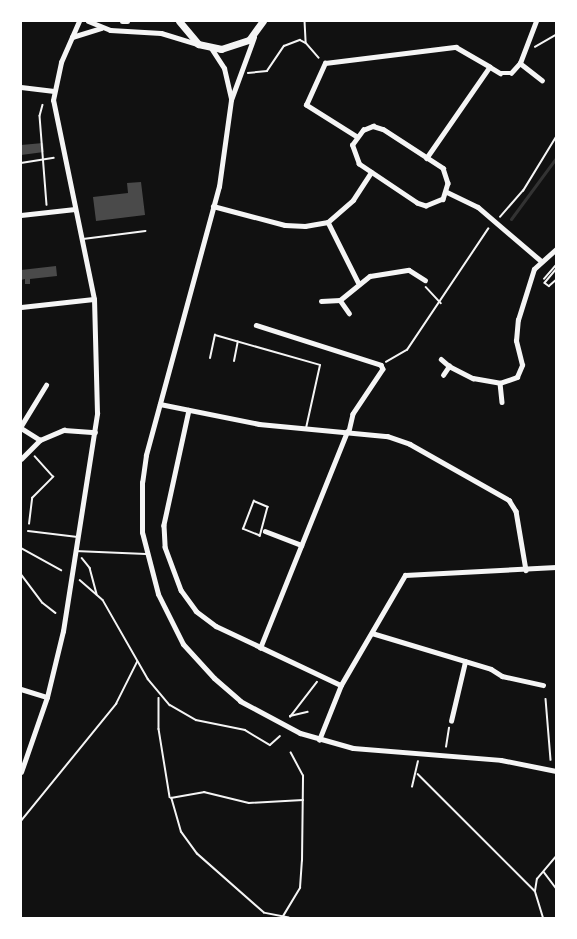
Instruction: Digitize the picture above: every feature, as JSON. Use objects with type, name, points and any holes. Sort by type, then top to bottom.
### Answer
[{"type":"main road","points":[[179,21],[198,44],[211,48],[234,48],[254,35],[264,22]]},
{"type":"street","points":[[21,772],[47,697],[75,554],[95,432],[98,378],[94,299],[56,123],[54,91],[70,38],[80,21]]},
{"type":"street","points":[[88,21],[102,28],[161,33],[198,44]]},
{"type":"street","points":[[122,21],[127,21]]},
{"type":"street","points":[[357,137],[306,105],[325,63],[334,59],[378,59],[448,45],[475,55],[500,73],[511,73],[520,63],[528,48],[536,21]]},
{"type":"street","points":[[70,38],[102,28]]},
{"type":"street","points":[[254,35],[231,100],[213,206],[160,404],[142,482],[146,554],[169,619],[183,644],[214,678],[240,701],[319,740],[353,748],[418,752],[556,771]]},
{"type":"street","points":[[211,48],[224,68],[231,100]]},
{"type":"street","points":[[520,63],[542,80]]},
{"type":"street","points":[[427,158],[490,67]]},
{"type":"street","points":[[21,87],[54,91]]},
{"type":"street","points":[[373,126],[383,129],[427,158],[447,175],[447,192],[443,199],[426,206],[371,172],[353,154],[357,137],[373,126]]},
{"type":"street","points":[[213,206],[285,225],[305,226],[328,222],[353,200],[371,172]]},
{"type":"street","points":[[447,192],[478,207],[540,260]]},
{"type":"street","points":[[21,215],[75,209]]},
{"type":"street","points":[[328,222],[358,282]]},
{"type":"street","points":[[441,359],[449,366],[473,378],[500,383],[517,377],[522,365],[516,341],[518,320],[540,260],[556,249]]},
{"type":"street","points":[[321,301],[340,300],[358,282],[370,276],[409,270],[425,280]]},
{"type":"street","points":[[21,308],[94,299]]},
{"type":"street","points":[[340,300],[349,313]]},
{"type":"street","points":[[256,325],[381,365],[383,369],[353,414],[348,432],[260,648]]},
{"type":"street","points":[[443,375],[449,366]]},
{"type":"street","points":[[500,383],[502,402]]},
{"type":"street","points":[[40,440],[21,427],[46,385]]},
{"type":"street","points":[[160,404],[260,424],[387,436],[410,444],[500,492],[516,511],[526,570]]},
{"type":"street","points":[[189,410],[164,525],[171,570],[196,611],[216,626],[341,685]]},
{"type":"street","points":[[21,459],[40,440],[64,430],[95,432]]},
{"type":"street","points":[[264,531],[301,545]]},
{"type":"street","points":[[319,740],[341,685],[405,575],[419,571],[526,570],[556,567]]},
{"type":"street","points":[[372,633],[543,685]]},
{"type":"street","points":[[450,721],[465,662]]},
{"type":"street","points":[[21,689],[47,697]]},
{"type":"lane","points":[[83,240],[145,231]]},
{"type":"lane","points":[[210,358],[215,335],[320,365],[306,428]]},
{"type":"lane","points":[[234,362],[238,340]]},
{"type":"lane","points":[[28,531],[78,537]]},
{"type":"lane","points":[[75,554],[146,554]]},
{"type":"path","points":[[305,21],[306,43]]},
{"type":"path","points":[[528,48],[556,34]]},
{"type":"path","points":[[248,73],[267,71],[284,46],[300,40],[306,43],[325,63]]},
{"type":"path","points":[[43,105],[40,116],[47,212]]},
{"type":"path","points":[[500,217],[523,190],[556,137]]},
{"type":"path","points":[[21,163],[54,158]]},
{"type":"path","points":[[381,365],[407,350],[442,304],[488,229]]},
{"type":"path","points":[[544,279],[556,265]]},
{"type":"path","points":[[556,270],[545,283],[549,286],[556,280]]},
{"type":"path","points":[[425,286],[442,304]]},
{"type":"path","points":[[28,531],[32,498],[53,477],[30,452]]},
{"type":"path","points":[[254,501],[268,507],[264,531],[260,536],[243,529],[254,501]]},
{"type":"path","points":[[21,548],[61,570]]},
{"type":"path","points":[[75,554],[86,560],[97,595],[159,696],[196,720],[245,730],[265,743],[276,744],[280,736]]},
{"type":"path","points":[[21,574],[43,603],[56,613]]},
{"type":"path","points":[[80,580],[97,595]]},
{"type":"path","points":[[21,821],[116,704],[137,661]]},
{"type":"path","points":[[308,712],[290,717],[321,676]]},
{"type":"path","points":[[159,696],[159,729],[171,798],[181,832],[190,847],[264,913],[289,918]]},
{"type":"path","points":[[546,699],[551,760]]},
{"type":"path","points":[[444,755],[450,721]]},
{"type":"path","points":[[412,787],[418,774],[418,752]]},
{"type":"path","points":[[283,917],[300,888],[303,776],[291,753]]},
{"type":"path","points":[[418,774],[535,891],[543,918]]},
{"type":"path","points":[[171,798],[204,792],[249,803],[303,800]]},
{"type":"path","points":[[535,891],[543,872],[556,856]]},
{"type":"path","points":[[543,872],[556,888]]},
{"type":"building","points":[[43,143],[44,152],[21,155],[21,145]]},
{"type":"building","points":[[141,182],[145,215],[96,221],[93,197],[128,193],[127,183]]},
{"type":"building","points":[[56,266],[57,276],[30,279],[30,284],[25,284],[25,279],[21,280],[21,270]]},
{"type":"waterway","points":[[511,219],[556,158]]}]
